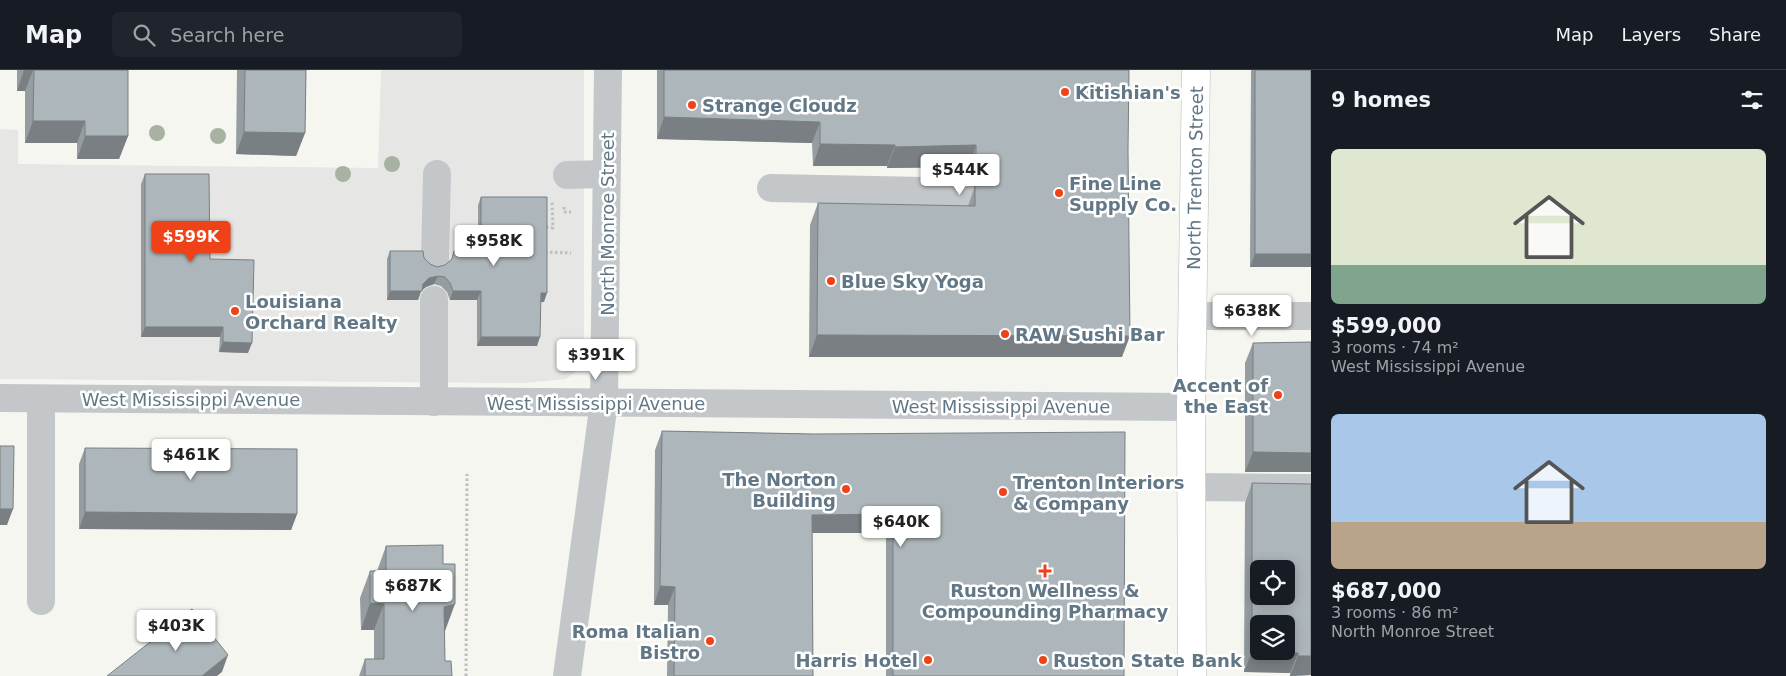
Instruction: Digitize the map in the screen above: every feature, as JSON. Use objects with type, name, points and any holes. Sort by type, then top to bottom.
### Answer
[{"type":"highway","name":"North Trenton Street","points":[[1192,676],[1191,407],[1196,70]]},
{"type":"street","name":"North Monroe Street","points":[[567,676],[604,402],[608,70]]},
{"type":"street","points":[[435,260],[437,174]]},
{"type":"street","points":[[559,186],[606,174]]},
{"type":"street","points":[[771,188],[976,192]]},
{"type":"street","points":[[434,300],[434,402]]},
{"type":"street","points":[[1193,316],[1311,316]]},
{"type":"street","name":"West Mississippi Avenue","points":[[0,398],[1191,407]]},
{"type":"street","points":[[41,398],[41,601]]},
{"type":"street","points":[[1192,487],[1311,488]]},
{"type":"path","points":[[546,219],[546,228],[553,228],[559,186]]},
{"type":"path","points":[[544,252],[571,253]]},
{"type":"path","points":[[466,676],[467,474]]},
{"type":"shaded area","points":[[381,70],[584,70],[584,343],[582,360],[575,372],[566,379],[525,383],[0,379],[0,129],[18,130],[18,164],[378,168]]},
{"type":"building","points":[[34,70],[128,70],[128,136],[85,136],[85,121],[33,121]]},
{"type":"building","points":[[245,70],[306,70],[305,133],[244,132]]},
{"type":"building","points":[[664,70],[1129,70],[1130,336],[817,335],[818,203],[975,206],[975,186],[992,184],[997,179],[998,163],[992,157],[976,155],[976,145],[895,147],[895,145],[820,144],[820,122],[664,117]]},
{"type":"building","points":[[1255,70],[1311,70],[1311,254],[1255,254]]},
{"type":"building","points":[[145,174],[209,174],[210,259],[254,260],[252,343],[223,342],[223,327],[145,327]]},
{"type":"building","points":[[481,197],[547,197],[547,293],[541,293],[540,337],[481,337],[481,291],[453,291],[445,277],[429,278],[423,284],[422,291],[390,291],[390,251],[423,251],[424,258],[430,264],[437,267],[445,265],[452,259],[454,251],[481,251]]},
{"type":"building","points":[[1311,342],[1311,453],[1253,452],[1253,343]]},
{"type":"building","points":[[662,431],[813,434],[1125,432],[1124,676],[893,676],[893,514],[812,515],[813,676],[674,676],[675,587],[660,586]]},
{"type":"building","points":[[0,446],[14,446],[13,509],[0,509]]},
{"type":"building","points":[[85,448],[297,449],[297,514],[85,512]]},
{"type":"building","points":[[1252,483],[1311,484],[1311,656],[1298,656],[1298,653],[1295,653],[1295,615],[1252,615],[1252,605],[1295,605],[1295,560],[1252,560]]},
{"type":"building","points":[[443,545],[443,564],[455,564],[455,604],[444,607],[445,661],[451,661],[452,676],[365,676],[365,659],[384,659],[384,604],[370,603],[370,571],[386,571],[386,546]]},
{"type":"building","points":[[192,609],[228,655],[202,676],[107,676]]},
{"type":"place","name":"Kitishian's","points":[[1065,92]]},
{"type":"place","name":"Strange Cloudz","points":[[692,105]]},
{"type":"place","name":"Fine Line Supply Co.","points":[[1059,193]]},
{"type":"place","name":"Blue Sky Yoga","points":[[831,281]]},
{"type":"place","name":"Louisiana Orchard Realty","points":[[235,311]]},
{"type":"place","name":"RAW Sushi Bar","points":[[1005,334]]},
{"type":"place","name":"Accent of the East","points":[[1278,395]]},
{"type":"place","name":"The Norton Building","points":[[846,489]]},
{"type":"place","name":"Trenton Interiors & Company","points":[[1003,492]]},
{"type":"place","name":"Ruston Wellness & Compounding Pharmacy","points":[[1045,571]]},
{"type":"place","name":"Roma Italian Bistro","points":[[710,641]]},
{"type":"place","name":"Harris Hotel","points":[[928,660]]},
{"type":"place","name":"Ruston State Bank","points":[[1043,660]]}]
